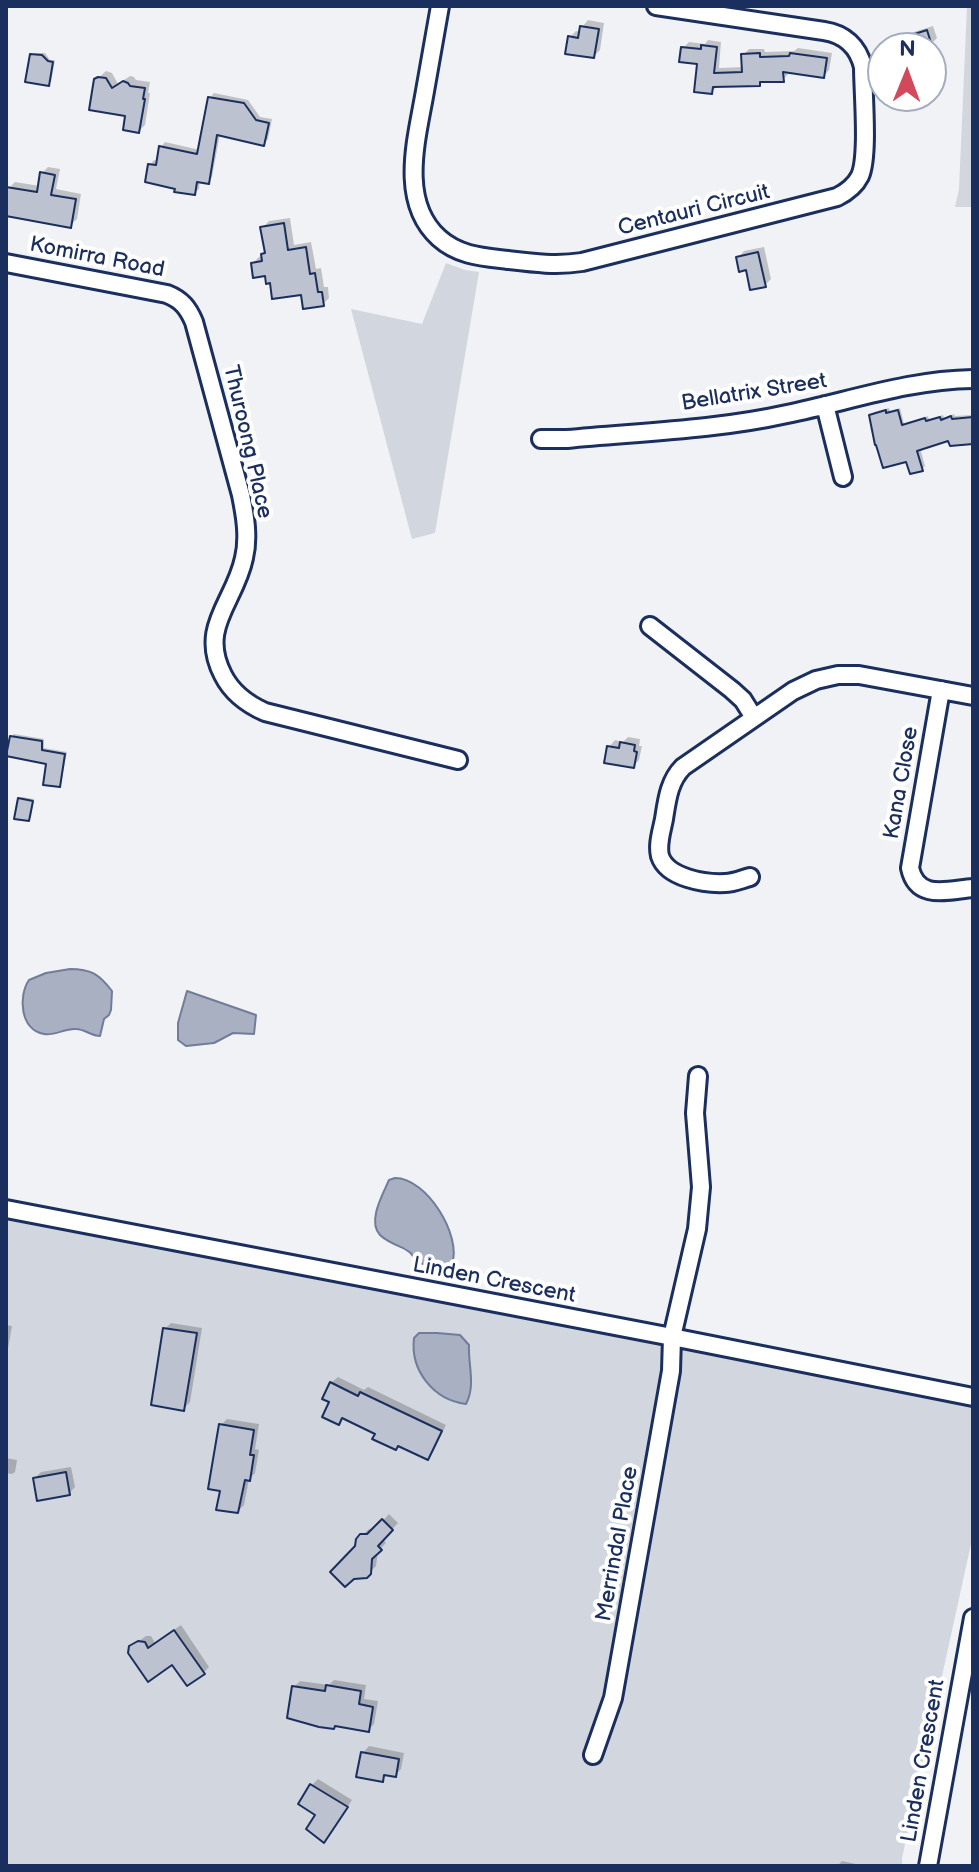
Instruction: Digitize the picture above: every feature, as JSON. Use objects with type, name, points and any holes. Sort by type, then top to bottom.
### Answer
[{"type":"street","name":"Centauri Circuit","points":[[440,6],[415,151],[415,187],[428,226],[447,244],[465,253],[551,264],[582,262],[837,197],[852,187],[859,177],[864,158],[863,67],[859,54],[848,40],[824,31],[656,6]]},
{"type":"street","name":"Komirra Road","points":[[6,263],[155,290],[179,299]]},
{"type":"street","name":"Thuroong Place","points":[[179,299],[194,322],[245,517],[245,557],[214,633],[215,652],[226,680],[238,695],[265,712],[458,760]]},
{"type":"street","name":"Bellatrix Street","points":[[541,439],[733,423],[787,414],[911,384],[973,379]]},
{"type":"street","points":[[825,405],[843,477]]},
{"type":"street","points":[[650,626],[732,690],[753,716]]},
{"type":"street","points":[[750,877],[726,883],[680,876],[667,867],[660,857],[659,846],[669,790],[679,771],[753,716],[816,680],[838,675],[859,675],[973,696]]},
{"type":"street","name":"Kana Close","points":[[941,690],[910,861],[910,888],[929,891],[973,888]]},
{"type":"street","name":"Merrindal Place","points":[[593,1755],[613,1698],[671,1371],[672,1337],[697,1229],[701,1187],[695,1113],[698,1076]]},
{"type":"street","name":"Linden Crescent","points":[[6,1209],[973,1397]]},
{"type":"street","name":"Linden Crescent","points":[[928,1866],[973,1618]]},
{"type":"shaded area","points":[[967,6],[973,6],[973,207],[955,207],[959,189]]},
{"type":"shaded area","points":[[446,263],[479,272],[435,533],[412,539],[351,309],[422,324]]},
{"type":"shaded area","points":[[6,1220],[973,1403],[973,1535],[902,1866],[6,1866]]},
{"type":"water","points":[[70,969],[94,974],[112,991],[111,1010],[104,1019],[100,1036],[76,1029],[44,1034],[30,1026],[26,1019],[23,995],[29,980]]},
{"type":"water","points":[[187,991],[256,1015],[254,1034],[233,1033],[214,1043],[186,1046],[178,1040],[178,1023]]},
{"type":"water","points":[[395,1178],[419,1188],[439,1210],[452,1239],[452,1264],[434,1267],[416,1262],[409,1252],[388,1241],[376,1229],[377,1208],[389,1180]]},
{"type":"water","points":[[419,1333],[460,1335],[469,1345],[471,1383],[466,1404],[444,1397],[426,1382],[414,1350],[414,1338]]},
{"type":"building","points":[[580,26],[599,29],[594,58],[565,54],[568,36],[578,38]]},
{"type":"building","points":[[701,45],[717,47],[714,73],[742,72],[741,54],[760,53],[760,57],[789,56],[790,53],[827,58],[824,78],[783,72],[784,82],[713,87],[712,94],[694,92],[697,64],[679,62],[681,47],[701,49]]},
{"type":"building","points":[[30,54],[42,55],[53,62],[49,86],[25,82]]},
{"type":"building","points":[[106,78],[112,88],[123,81],[130,86],[145,88],[139,133],[123,130],[125,116],[89,110],[94,79]]},
{"type":"building","points":[[208,97],[244,103],[256,120],[269,123],[264,146],[217,135],[209,184],[197,182],[195,195],[145,182],[148,164],[156,165],[159,146],[197,154]]},
{"type":"building","points":[[40,172],[55,175],[51,195],[76,199],[71,228],[6,216],[6,187],[37,192]]},
{"type":"building","points":[[284,223],[288,250],[306,247],[310,274],[315,273],[324,306],[303,309],[301,295],[272,299],[270,283],[266,284],[265,276],[253,278],[251,263],[262,261],[261,254],[265,253],[260,227]]},
{"type":"building","points":[[758,252],[766,287],[750,290],[746,270],[739,272],[736,257]]},
{"type":"building","points":[[886,410],[886,413],[898,410],[902,425],[925,418],[926,421],[951,416],[952,419],[973,417],[973,444],[950,446],[948,441],[917,451],[923,471],[910,474],[906,462],[883,468],[869,415]]},
{"type":"building","points":[[10,736],[42,741],[42,750],[65,754],[60,787],[43,785],[46,764],[6,756]]},
{"type":"building","points":[[620,742],[635,745],[634,768],[604,763],[607,746],[619,748]]},
{"type":"building","points":[[18,798],[33,801],[29,821],[14,819]]},
{"type":"building","points":[[163,1328],[197,1333],[184,1411],[151,1405]]},
{"type":"building","points":[[330,1382],[358,1396],[360,1392],[442,1431],[428,1460],[398,1446],[396,1450],[372,1439],[375,1434],[342,1418],[339,1425],[322,1417],[329,1402],[322,1399]]},
{"type":"building","points":[[219,1424],[254,1430],[250,1481],[245,1480],[238,1513],[216,1510],[220,1491],[208,1489]]},
{"type":"building","points":[[66,1472],[70,1495],[37,1501],[33,1478]]},
{"type":"building","points":[[382,1519],[393,1530],[378,1546],[382,1550],[372,1559],[371,1574],[367,1578],[354,1579],[345,1587],[330,1572],[355,1546],[360,1534],[367,1534]]},
{"type":"building","points":[[174,1630],[205,1674],[187,1686],[172,1665],[148,1682],[128,1653],[129,1646],[138,1641],[145,1642],[148,1648]]},
{"type":"building","points":[[326,1685],[361,1691],[359,1704],[373,1707],[369,1732],[335,1726],[334,1729],[319,1727],[287,1718],[292,1686],[325,1691]]},
{"type":"building","points":[[361,1752],[399,1759],[396,1777],[384,1775],[383,1782],[356,1777]]},
{"type":"building","points":[[310,1784],[348,1807],[324,1843],[306,1829],[315,1815],[298,1804]]}]
